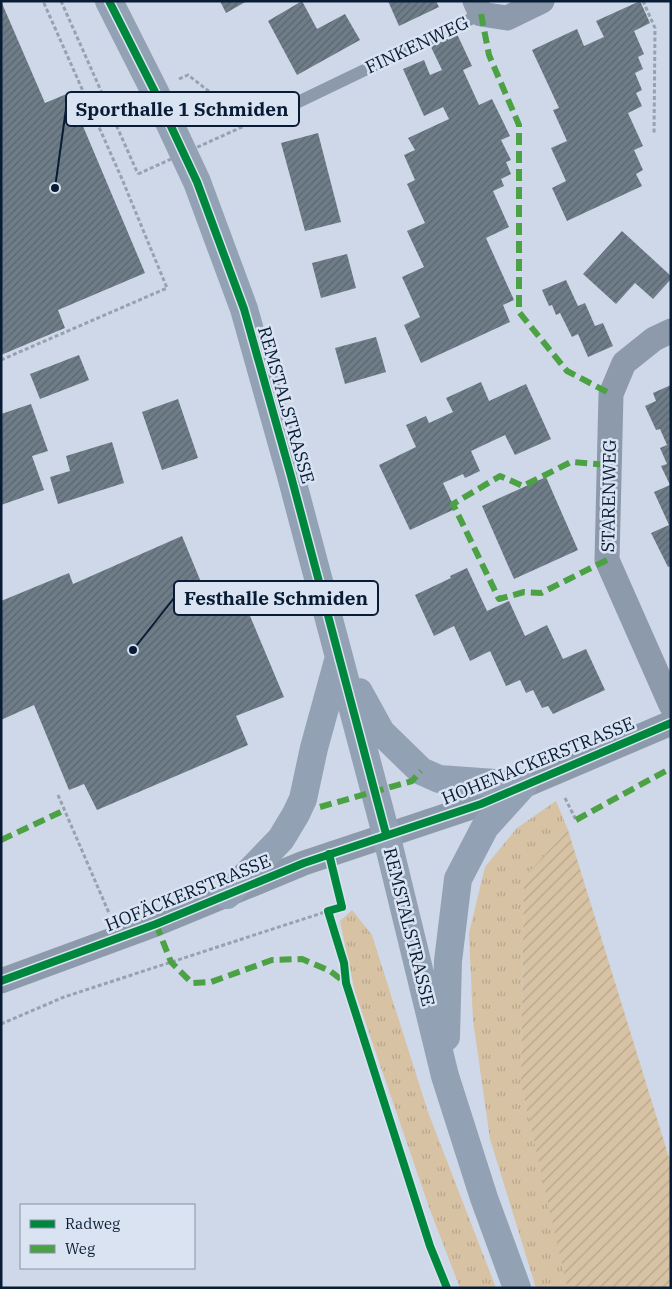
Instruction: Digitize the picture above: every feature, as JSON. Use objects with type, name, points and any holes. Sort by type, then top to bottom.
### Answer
[{"type":"street","name":"REMSTALSTRASSE","points":[[109,1],[154,90],[197,182],[244,309],[386,834],[446,1076],[484,1198],[517,1288]]},
{"type":"street","name":"FINKENWEG","points":[[478,8],[507,18],[542,1]]},
{"type":"street","name":"STARENWEG","points":[[671,331],[654,338],[624,363],[611,394],[608,560],[671,705]]},
{"type":"street","points":[[339,656],[381,732],[421,771],[439,779],[523,785]]},
{"type":"street","points":[[227,895],[281,839],[296,814],[303,799],[314,748],[339,656]]},
{"type":"street","name":"HOHENACKERSTRASSE","points":[[386,834],[481,804],[671,723]]},
{"type":"street","points":[[446,1076],[448,961],[458,879],[485,828],[523,785]]},
{"type":"street","name":"HOFÄCKERSTRASSE","points":[[1,981],[156,924],[304,863],[386,834]]},
{"type":"lane","name":"FINKENWEG","points":[[289,106],[478,8]]},
{"type":"path","points":[[1,360],[168,288],[43,1]]},
{"type":"path","points":[[61,1],[138,174],[289,106]]},
{"type":"path","points":[[643,1],[655,28],[654,136]]},
{"type":"path","points":[[188,75],[251,124]]},
{"type":"path","points":[[58,795],[104,900]]},
{"type":"path","points":[[1,1024],[64,997],[328,911]]},
{"type":"green space","points":[[556,801],[568,830],[524,877],[521,1084],[568,1288],[536,1288],[490,1139],[473,1020],[469,933],[485,867],[517,828]]},
{"type":"green space","points":[[568,830],[671,1164],[671,1288],[568,1288],[521,1084],[524,877]]},
{"type":"green space","points":[[352,910],[372,935],[428,1112],[496,1288],[460,1288],[430,1210],[355,992],[340,921]]},
{"type":"building","points":[[1,1],[45,103],[69,93],[145,273],[58,310],[65,328],[1,355]]},
{"type":"building","points":[[220,1],[247,1],[226,13]]},
{"type":"building","points":[[302,1],[317,29],[345,14],[360,40],[297,75],[268,21]]},
{"type":"building","points":[[388,1],[436,1],[439,7],[399,26]]},
{"type":"building","points":[[640,1],[650,23],[634,31],[644,54],[638,57],[643,69],[635,73],[642,90],[636,93],[642,106],[628,113],[643,146],[634,150],[643,170],[636,174],[642,186],[567,221],[552,188],[566,181],[551,148],[567,141],[553,110],[559,108],[532,50],[577,29],[584,46],[604,37],[596,21]]},
{"type":"building","points":[[457,34],[472,66],[463,70],[479,105],[492,99],[510,136],[501,140],[511,160],[506,162],[511,174],[501,179],[504,186],[493,191],[509,227],[486,238],[514,300],[503,305],[510,322],[421,363],[404,325],[420,317],[402,277],[424,267],[407,231],[425,223],[407,184],[415,180],[404,155],[415,150],[408,138],[449,119],[443,107],[424,116],[403,69],[424,60],[430,75],[442,70],[431,47]]},
{"type":"building","points":[[318,133],[341,222],[305,231],[281,143]]},
{"type":"building","points":[[622,231],[671,276],[671,279],[653,299],[635,283],[616,304],[583,274]]},
{"type":"building","points":[[347,254],[356,288],[321,298],[312,263]]},
{"type":"building","points":[[566,280],[578,306],[585,303],[595,326],[603,323],[613,346],[588,357],[578,334],[572,337],[560,313],[556,315],[552,305],[549,306],[542,290]]},
{"type":"building","points":[[376,337],[386,372],[345,384],[335,348]]},
{"type":"building","points":[[79,355],[89,380],[40,399],[30,374]]},
{"type":"building","points":[[481,382],[489,401],[526,384],[551,439],[515,455],[505,435],[471,451],[480,471],[465,478],[463,474],[443,483],[455,509],[410,530],[379,465],[416,447],[406,425],[426,416],[429,423],[453,412],[446,398]]},
{"type":"building","points":[[671,385],[671,566],[668,567],[651,533],[669,525],[654,492],[670,485],[661,466],[667,464],[660,448],[667,445],[660,429],[656,430],[645,406],[656,401],[653,393]]},
{"type":"building","points":[[178,399],[198,458],[162,470],[142,412]]},
{"type":"building","points":[[31,404],[48,451],[32,456],[44,490],[1,505],[1,414]]},
{"type":"building","points":[[112,442],[124,483],[58,504],[50,477],[70,471],[66,456]]},
{"type":"building","points":[[546,477],[578,550],[514,579],[482,506]]},
{"type":"building","points":[[182,536],[210,604],[240,592],[284,697],[236,716],[248,745],[97,810],[84,784],[69,790],[34,705],[1,720],[1,601],[69,573],[73,584]]},
{"type":"building","points":[[467,568],[487,611],[509,601],[525,636],[547,625],[563,659],[586,649],[605,690],[553,714],[548,706],[542,708],[533,690],[526,693],[520,680],[506,686],[490,651],[470,661],[454,626],[434,636],[415,595],[451,578],[450,576]]},
{"type":"marked path","points":[[481,14],[489,55],[519,125],[519,312],[567,371],[611,394]]},
{"type":"marked path","points":[[607,560],[541,593],[524,592],[499,599],[453,504],[500,476],[523,486],[571,462],[609,465]]},
{"type":"marked path","points":[[576,820],[671,768]]},
{"type":"marked path","points":[[320,807],[412,781],[421,771]]},
{"type":"marked path","points":[[1,840],[65,810]]},
{"type":"marked path","points":[[156,924],[171,962],[192,983],[211,982],[272,960],[302,959],[330,971],[346,983]]},
{"type":"cycle path","points":[[109,1],[154,90],[197,182],[244,309],[291,476],[386,834]]},
{"type":"cycle path","points":[[1,981],[156,924],[304,863],[481,804],[671,723]]},
{"type":"cycle path","points":[[329,854],[342,907],[328,911],[344,963],[346,983],[430,1246],[447,1288]]},
{"type":"place","name":"Sporthalle 1 Schmiden","points":[[55,188]]},
{"type":"place","name":"Festhalle Schmiden","points":[[133,650]]}]
